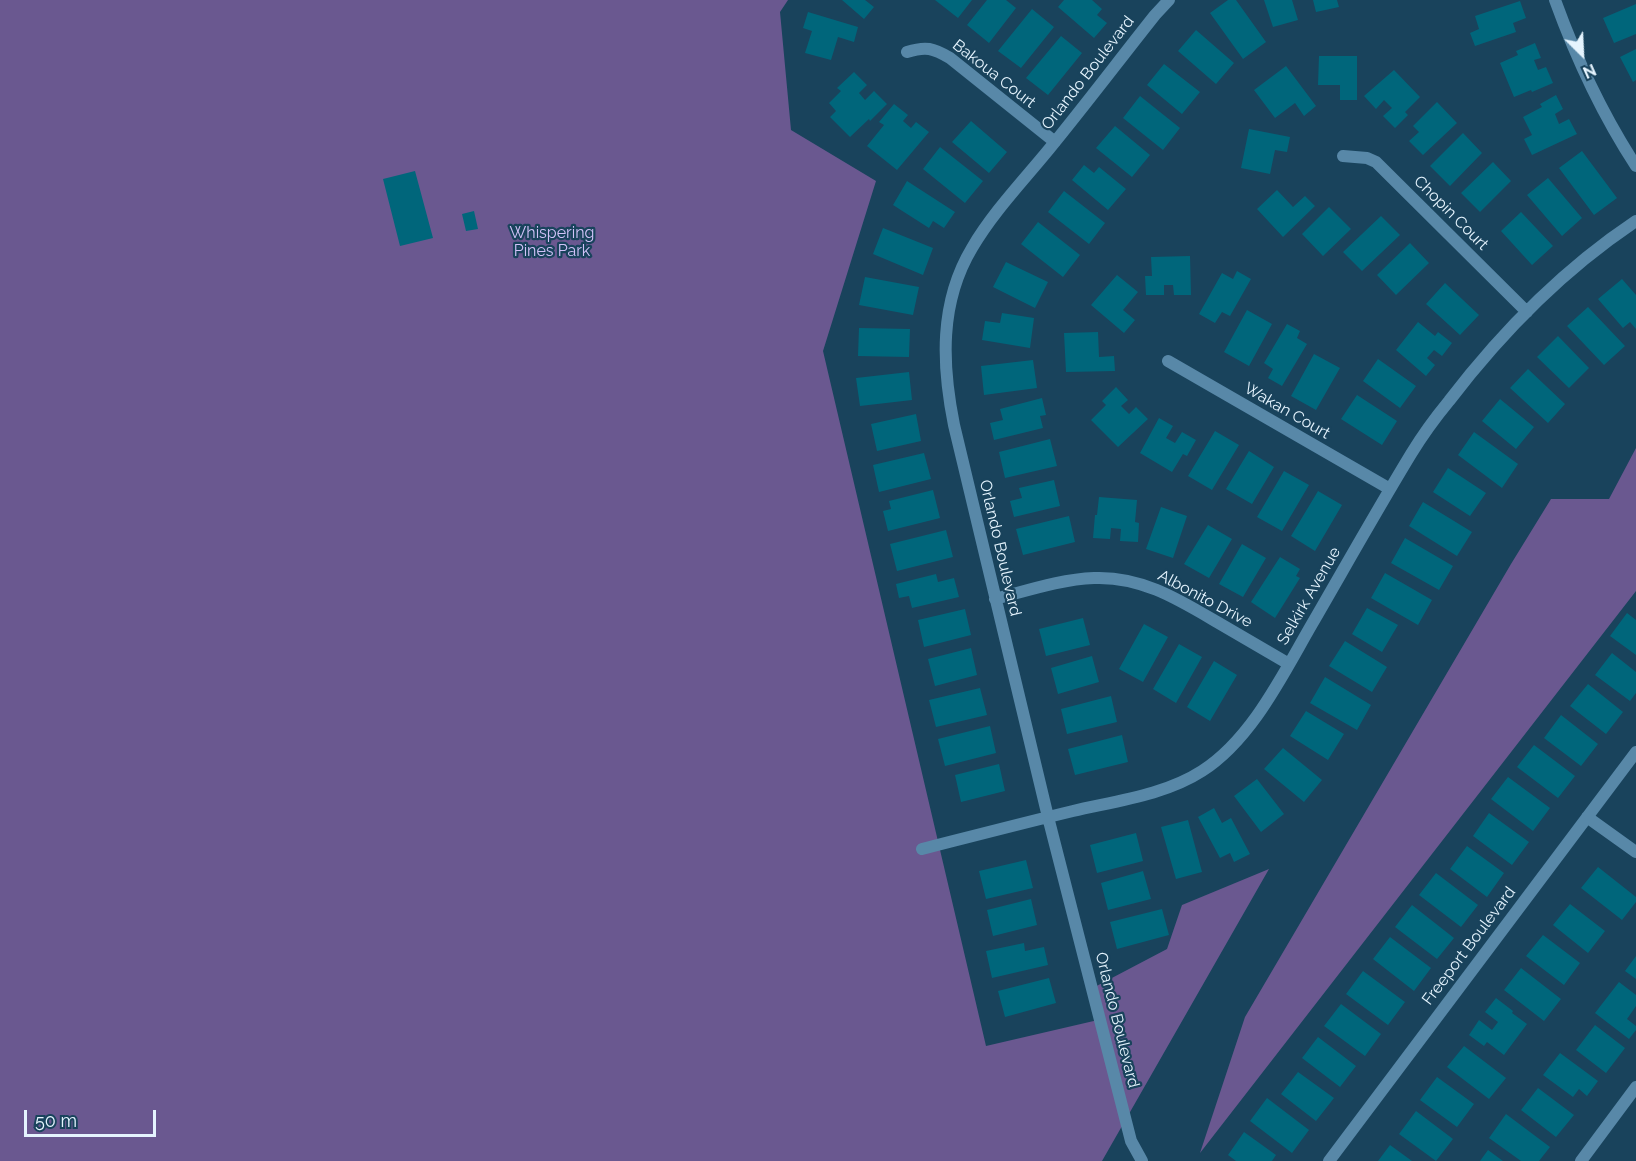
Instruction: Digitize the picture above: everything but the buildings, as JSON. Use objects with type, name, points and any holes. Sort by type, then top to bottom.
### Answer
[{"type":"street","name":"Orlando Boulevard","points":[[1142,1161],[1131,1141],[1048,817],[949,401],[945,367],[949,309],[961,270],[972,247],[1169,0]]},
{"type":"street","points":[[1555,0],[1597,100],[1636,166]]},
{"type":"street","name":"Bakoua Court","points":[[908,52],[928,48],[950,58],[1055,142]]},
{"type":"street","name":"Chopin Court","points":[[1343,156],[1366,158],[1376,162],[1527,312]]},
{"type":"street","name":"Selkirk Avenue","points":[[922,849],[1158,791],[1180,783],[1202,771],[1238,741],[1252,723],[1288,664],[1412,452],[1456,391],[1527,312],[1585,259],[1636,221]]},
{"type":"street","name":"Wakan Court","points":[[1168,361],[1390,489]]},
{"type":"street","name":"Albonito Drive","points":[[995,599],[1072,580],[1115,578],[1132,581],[1178,599],[1288,664]]},
{"type":"street","name":"Freeport Boulevard","points":[[1329,1161],[1636,752]]},
{"type":"street","points":[[1587,817],[1636,852]]},
{"type":"street","points":[[1581,1161],[1636,1087]]},
{"type":"green space","name":"Whispering Pines Park","points":[[0,0],[788,0],[780,12],[791,130],[876,181],[823,351],[986,1046],[1098,1020],[1089,990],[1167,949],[1182,905],[1269,869],[1102,1161],[0,1161]]},
{"type":"green space","points":[[1636,448],[1636,591],[1200,1153],[1245,1017],[1551,499],[1609,499]]}]
